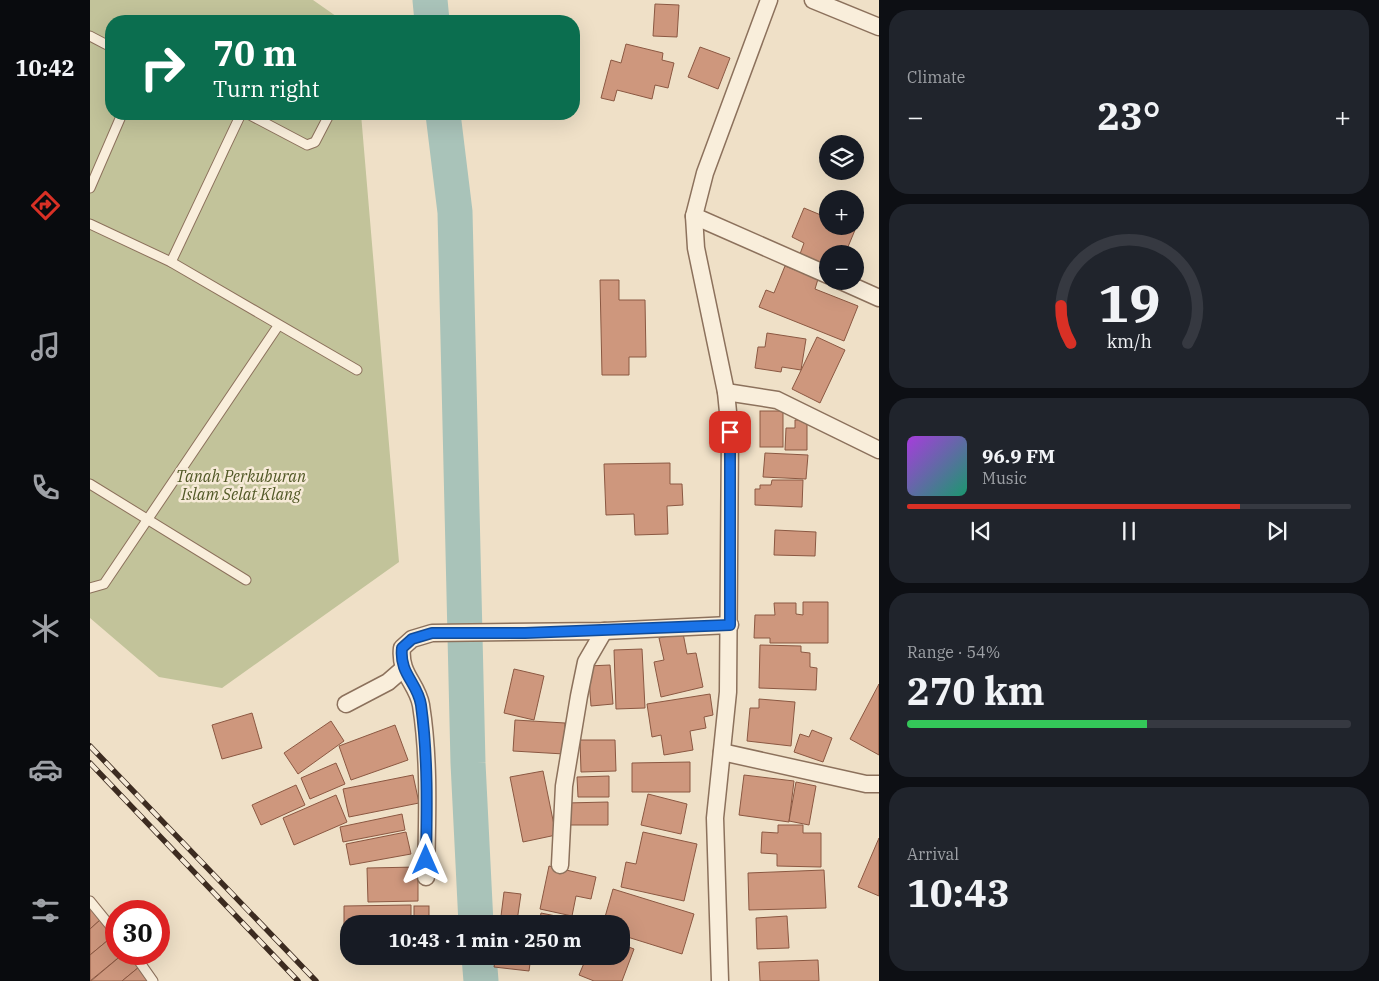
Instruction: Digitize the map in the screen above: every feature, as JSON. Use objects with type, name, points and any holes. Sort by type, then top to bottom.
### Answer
[{"type":"street","points":[[720,981],[715,818],[728,692],[730,432],[726,392],[696,248],[694,216],[705,174],[769,0]]},
{"type":"street","points":[[813,0],[879,27]]},
{"type":"street","points":[[694,216],[819,271]]},
{"type":"street","points":[[861,290],[879,298]]},
{"type":"street","points":[[726,392],[777,400],[879,450]]},
{"type":"street","points":[[426,877],[427,771],[420,702],[403,669],[401,659],[402,648],[412,639],[432,633],[604,631],[730,625]]},
{"type":"street","points":[[560,865],[564,786],[579,696],[586,662],[604,631]]},
{"type":"street","points":[[346,704],[388,682],[403,669]]},
{"type":"street","points":[[722,752],[866,784],[879,784]]},
{"type":"lane","points":[[90,36],[105,45]]},
{"type":"lane","points":[[90,188],[119,120]]},
{"type":"lane","points":[[171,262],[238,120]]},
{"type":"lane","points":[[259,120],[306,145],[315,142],[326,120]]},
{"type":"lane","points":[[90,224],[171,262],[278,326],[357,370]]},
{"type":"lane","points":[[90,588],[104,584],[278,326]]},
{"type":"lane","points":[[90,484],[246,580]]},
{"type":"lane","points":[[90,901],[105,919]]},
{"type":"lane","points":[[142,965],[153,981]]},
{"type":"green space","name":"Tanah Perkuburan Islam Selat Klang","points":[[90,0],[313,0],[334,15],[105,15],[105,120],[362,120],[399,562],[222,688],[159,677],[90,618]]},
{"type":"building","points":[[655,4],[679,5],[677,37],[653,36]]},
{"type":"building","points":[[626,44],[663,53],[662,60],[674,63],[668,88],[655,85],[652,99],[617,90],[614,101],[601,98],[611,60],[621,63]]},
{"type":"building","points":[[700,47],[730,58],[718,89],[688,77]]},
{"type":"building","points":[[804,208],[819,214],[819,235],[853,235],[849,245],[819,245],[819,262],[800,254],[804,243],[792,237]]},
{"type":"building","points":[[785,266],[818,279],[815,289],[858,306],[844,341],[759,307],[766,290],[774,293]]},
{"type":"building","points":[[600,280],[619,280],[619,300],[645,300],[646,357],[629,357],[629,375],[602,375]]},
{"type":"building","points":[[767,333],[806,339],[801,370],[782,367],[781,372],[755,368],[758,347],[765,347]]},
{"type":"building","points":[[817,337],[845,350],[820,403],[792,389]]},
{"type":"building","points":[[760,411],[783,411],[783,447],[760,447]]},
{"type":"building","points":[[795,420],[807,420],[807,450],[785,450],[786,428],[795,428]]},
{"type":"building","points":[[765,453],[808,455],[806,479],[763,477]]},
{"type":"building","points":[[670,463],[670,484],[682,484],[683,505],[667,506],[668,534],[635,535],[634,514],[606,515],[604,464]]},
{"type":"building","points":[[772,480],[803,480],[802,507],[755,505],[755,489],[760,489],[760,485],[771,485]]},
{"type":"building","points":[[775,530],[816,532],[815,556],[774,555]]},
{"type":"building","points":[[803,602],[828,602],[828,643],[770,643],[770,638],[754,638],[755,615],[775,615],[774,603],[796,603],[796,614],[803,615]]},
{"type":"building","points":[[683,633],[687,654],[696,653],[703,687],[661,697],[654,662],[664,660],[659,638]]},
{"type":"building","points":[[760,645],[801,646],[801,652],[810,653],[810,667],[817,668],[816,690],[759,688]]},
{"type":"building","points":[[642,649],[645,708],[616,709],[614,650]]},
{"type":"building","points":[[610,665],[613,704],[591,706],[588,666]]},
{"type":"building","points":[[514,669],[544,676],[534,720],[504,713]]},
{"type":"building","points":[[879,684],[879,755],[850,739]]},
{"type":"building","points":[[710,694],[713,715],[704,717],[706,728],[690,731],[693,750],[664,755],[661,735],[652,737],[647,704]]},
{"type":"building","points":[[759,699],[795,702],[791,746],[747,741],[750,708],[759,708]]},
{"type":"building","points":[[252,713],[262,748],[222,759],[212,725]]},
{"type":"building","points":[[515,720],[565,723],[564,754],[513,751]]},
{"type":"building","points":[[331,721],[344,741],[298,774],[284,753]]},
{"type":"building","points":[[395,725],[408,760],[351,780],[339,746]]},
{"type":"building","points":[[812,730],[832,738],[823,762],[794,752],[800,734],[809,737]]},
{"type":"building","points":[[580,740],[615,740],[616,771],[581,772]]},
{"type":"building","points":[[690,762],[690,792],[632,792],[632,763]]},
{"type":"building","points":[[336,763],[345,784],[310,799],[301,778]]},
{"type":"building","points":[[543,771],[556,835],[523,842],[510,777]]},
{"type":"building","points":[[413,775],[419,803],[349,817],[343,789]]},
{"type":"building","points":[[744,775],[794,781],[789,822],[739,815]]},
{"type":"building","points":[[609,776],[609,797],[578,797],[577,777]]},
{"type":"building","points":[[796,782],[816,786],[809,825],[789,821]]},
{"type":"building","points":[[296,785],[305,805],[261,825],[252,805]]},
{"type":"building","points":[[648,794],[687,804],[681,834],[641,825]]},
{"type":"building","points":[[336,795],[347,822],[294,845],[283,818]]},
{"type":"building","points":[[608,802],[608,825],[566,825],[566,803]]},
{"type":"building","points":[[402,814],[405,830],[343,842],[340,827]]},
{"type":"building","points":[[778,825],[803,825],[803,833],[821,833],[821,867],[777,866],[777,854],[761,853],[762,832],[778,833]]},
{"type":"building","points":[[406,832],[411,854],[350,865],[346,844]]},
{"type":"building","points":[[643,832],[697,844],[684,901],[621,887],[626,862],[636,864]]},
{"type":"building","points":[[879,838],[879,896],[858,887]]},
{"type":"building","points":[[549,866],[596,877],[591,899],[576,896],[572,915],[540,909]]},
{"type":"building","points":[[418,867],[418,901],[368,902],[367,868]]},
{"type":"building","points":[[824,870],[826,908],[749,910],[748,873]]},
{"type":"building","points":[[613,889],[694,914],[682,954],[630,938],[630,915],[606,915]]},
{"type":"building","points":[[504,892],[521,894],[518,915],[501,915]]},
{"type":"building","points":[[411,905],[411,915],[344,915],[344,906]]},
{"type":"building","points":[[414,906],[429,906],[429,915],[414,915]]},
{"type":"building","points":[[90,908],[100,920],[90,929]]},
{"type":"building","points":[[787,916],[789,948],[757,949],[756,918]]},
{"type":"building","points":[[100,920],[105,926],[105,943],[90,955],[90,929]]},
{"type":"building","points":[[105,943],[105,965],[110,965],[90,981],[90,955]]},
{"type":"building","points":[[630,947],[634,949],[630,960]]},
{"type":"building","points":[[818,960],[819,981],[760,981],[759,962]]},
{"type":"building","points":[[110,965],[137,965],[139,967],[122,981],[91,981]]},
{"type":"building","points":[[494,965],[530,965],[529,971],[494,967]]},
{"type":"building","points":[[583,965],[628,965],[622,981],[594,981],[579,975]]},
{"type":"building","points":[[139,967],[151,981],[122,981]]},
{"type":"waterway","points":[[430,0],[431,15]]},
{"type":"waterway","points":[[444,120],[455,212],[468,763],[476,915]]},
{"type":"waterway","points":[[480,965],[481,981]]},
{"type":"railway","points":[[90,746],[316,981]]},
{"type":"railway","points":[[90,763],[298,981]]},
{"type":"route","points":[[426,860],[427,771],[420,702],[403,669],[401,659],[402,648],[412,639],[432,633],[604,631],[730,625],[730,432]]}]
